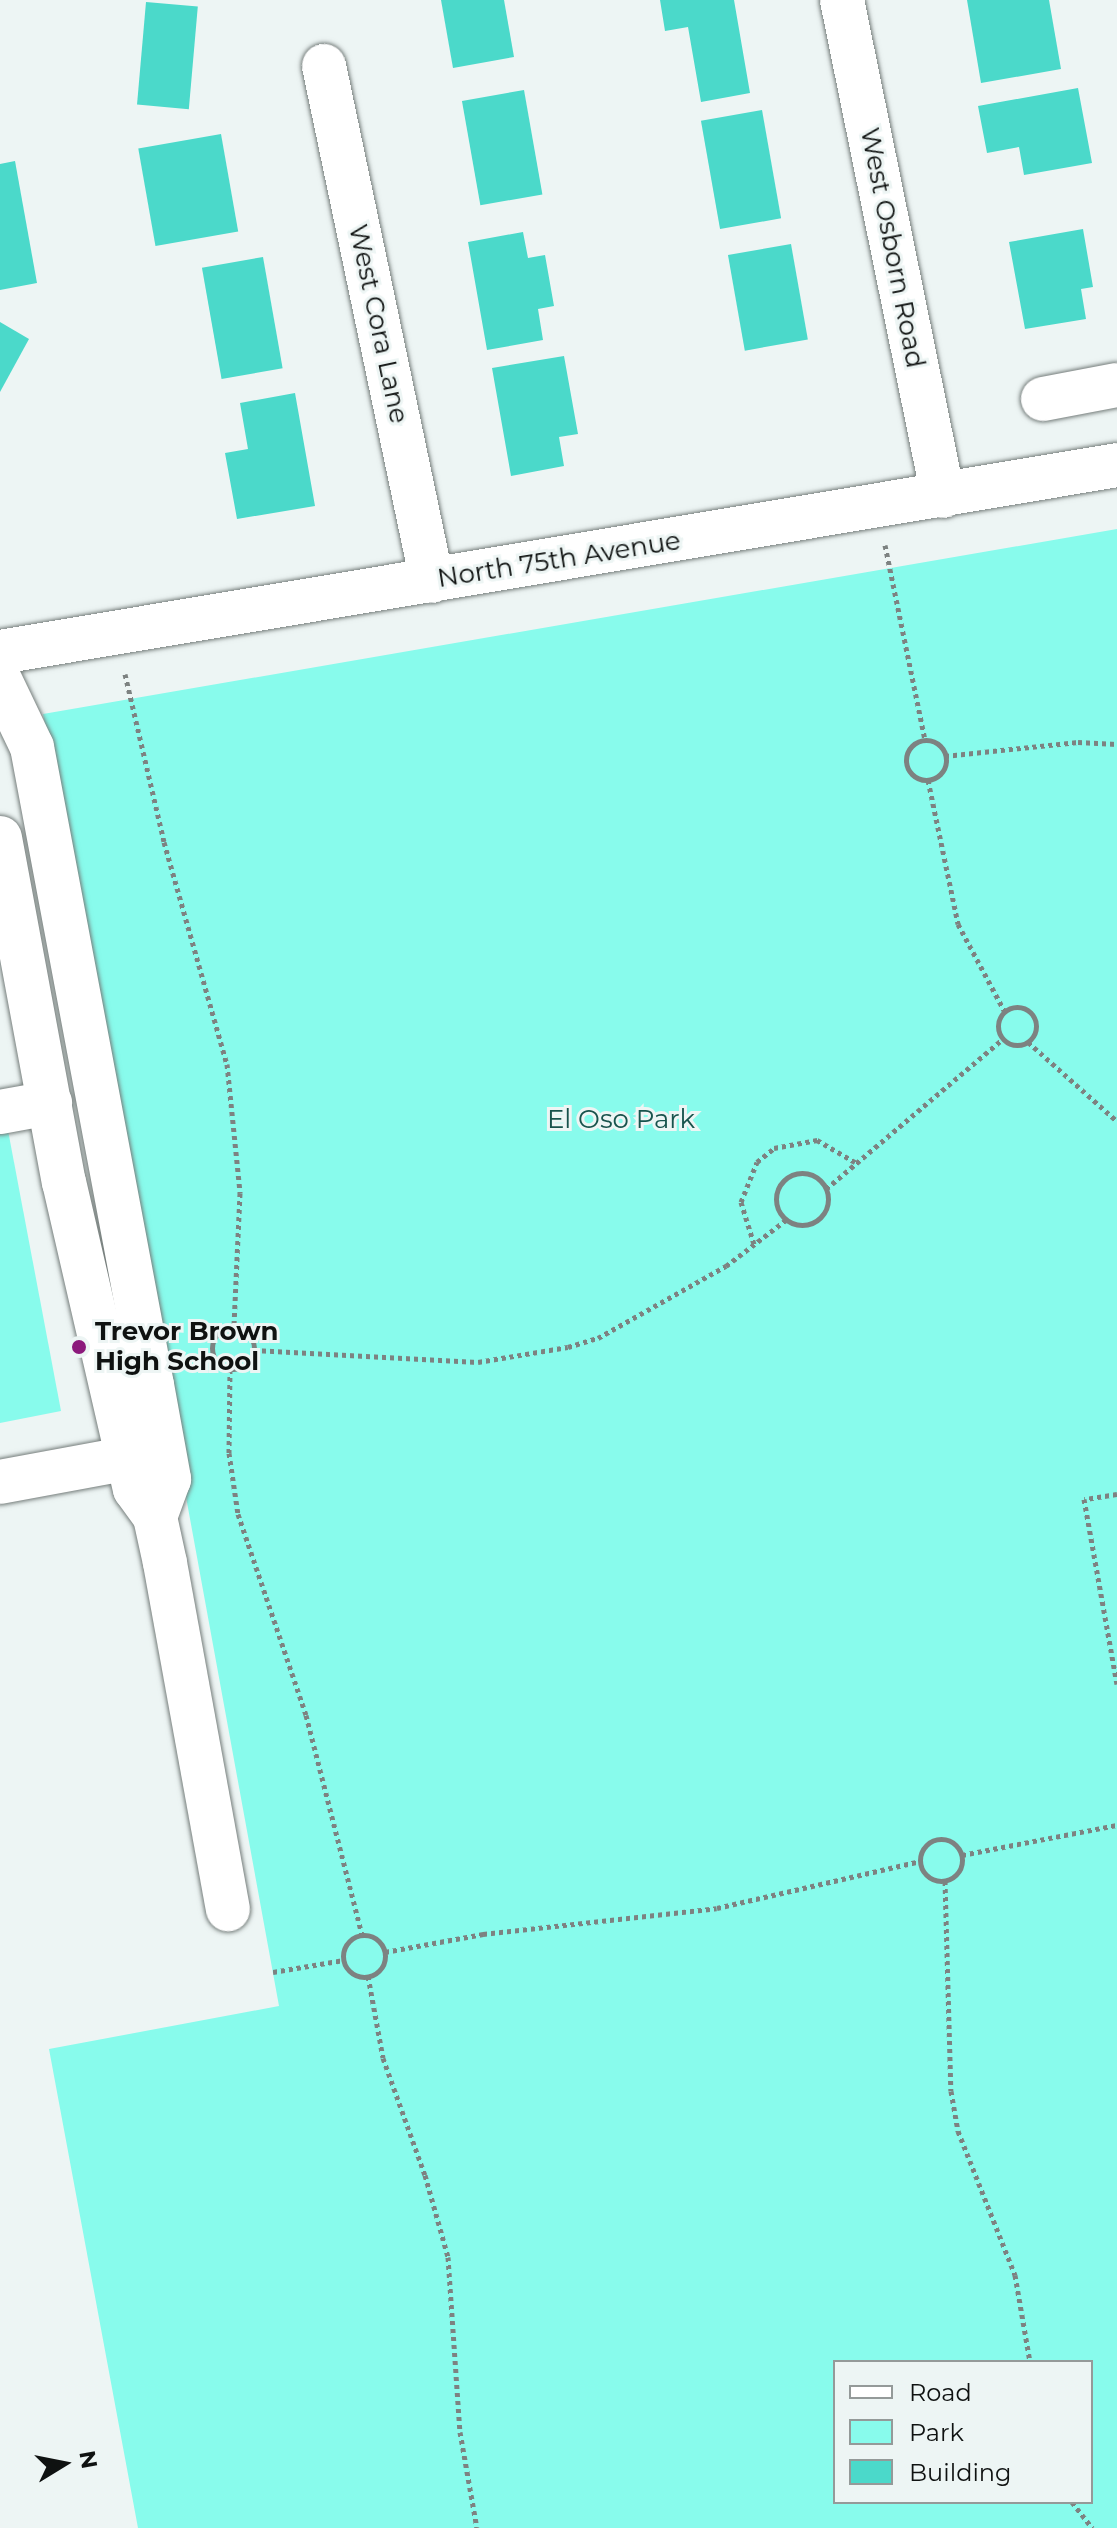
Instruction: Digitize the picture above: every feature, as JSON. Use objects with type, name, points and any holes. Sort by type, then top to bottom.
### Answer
[{"type":"main road","name":"West Osborn Road","points":[[842,0],[943,496]]},
{"type":"main road","name":"West Cora Lane","points":[[324,66],[432,581]]},
{"type":"main road","points":[[1043,399],[1117,385]]},
{"type":"main road","name":"North 75th Avenue","points":[[0,679],[432,581],[878,508],[1117,465]]},
{"type":"main road","points":[[0,679],[32,747],[152,1385],[169,1479],[155,1517]]},
{"type":"main road","points":[[0,838],[50,1103],[135,1489],[155,1517],[228,1909]]},
{"type":"main road","points":[[0,1112],[50,1103]]},
{"type":"main road","points":[[0,1482],[129,1458]]},
{"type":"path","points":[[878,508],[925,740]]},
{"type":"path","points":[[131,710],[227,1064],[240,1193],[234,1326]]},
{"type":"path","points":[[925,740],[936,743],[945,756],[942,772],[928,780],[912,774],[906,759],[914,744],[925,740]]},
{"type":"path","points":[[945,756],[1078,742],[1117,744]]},
{"type":"path","points":[[928,780],[958,924],[1005,1012]]},
{"type":"path","points":[[1019,1007],[1032,1015],[1036,1029],[1028,1042],[1015,1045],[1003,1039],[998,1025],[1005,1012],[1019,1007]]},
{"type":"path","points":[[826,1189],[1003,1039]]},
{"type":"path","points":[[1028,1042],[1117,1121]]},
{"type":"path","points":[[754,1244],[741,1202],[757,1162],[774,1148],[817,1140],[855,1162]]},
{"type":"path","points":[[789,1176],[815,1176],[826,1189],[827,1206],[817,1220],[801,1226],[786,1220],[775,1197],[789,1176]]},
{"type":"path","points":[[254,1350],[478,1362],[531,1356],[598,1338],[726,1266],[786,1220]]},
{"type":"path","points":[[234,1326],[251,1336],[254,1350],[250,1363],[230,1369],[218,1362],[212,1350],[216,1336],[234,1326]]},
{"type":"path","points":[[230,1369],[229,1453],[238,1514],[306,1715],[362,1934]]},
{"type":"path","points":[[1117,1494],[1084,1499],[1117,1684]]},
{"type":"path","points":[[962,1855],[1117,1825]]},
{"type":"path","points":[[942,1839],[954,1844],[962,1855],[957,1874],[945,1881],[928,1877],[920,1861],[925,1848],[942,1839]]},
{"type":"path","points":[[385,1952],[483,1934],[717,1908],[920,1861]]},
{"type":"path","points":[[945,1881],[951,2091],[958,2131],[1015,2275],[1030,2360]]},
{"type":"path","points":[[344,1960],[349,1941],[362,1934],[377,1939],[385,1952]]},
{"type":"path","points":[[344,1960],[355,1974],[368,1976],[379,1970],[385,1952]]},
{"type":"path","points":[[273,1972],[344,1960]]},
{"type":"path","points":[[368,1976],[383,2058],[425,2175],[448,2257],[460,2432],[477,2528]]},
{"type":"path","points":[[1074,2504],[1092,2528]]},
{"type":"green space","name":"El Oso Park","points":[[1117,529],[1117,2528],[138,2528],[49,2049],[279,2006],[43,714]]},
{"type":"green space","points":[[0,1088],[61,1411],[0,1423]]},
{"type":"building","points":[[441,0],[504,0],[514,57],[453,68]]},
{"type":"building","points":[[660,0],[734,0],[750,93],[701,102],[688,27],[665,31]]},
{"type":"building","points":[[967,0],[1049,0],[1061,69],[981,83]]},
{"type":"building","points":[[146,2],[198,7],[189,109],[137,105]]},
{"type":"building","points":[[1078,88],[1092,163],[1024,175],[1019,147],[987,153],[978,106]]},
{"type":"building","points":[[524,90],[542,194],[480,205],[462,101]]},
{"type":"building","points":[[762,110],[781,218],[720,229],[701,121]]},
{"type":"building","points":[[221,134],[238,231],[155,246],[138,149]]},
{"type":"building","points":[[15,161],[37,283],[0,290],[0,164]]},
{"type":"building","points":[[1083,229],[1093,287],[1081,289],[1086,319],[1025,329],[1009,242]]},
{"type":"building","points":[[523,232],[528,258],[545,255],[554,306],[538,309],[543,340],[487,350],[468,242]]},
{"type":"building","points":[[791,244],[808,340],[745,351],[728,255]]},
{"type":"building","points":[[263,257],[283,368],[222,379],[202,268]]},
{"type":"building","points":[[0,322],[29,339],[0,392]]},
{"type":"building","points":[[564,356],[578,434],[559,437],[564,466],[511,476],[492,368]]},
{"type":"building","points":[[295,393],[315,506],[237,519],[225,453],[248,449],[240,403]]},
{"type":"place","name":"Trevor Brown High School","points":[[79,1347]]}]
